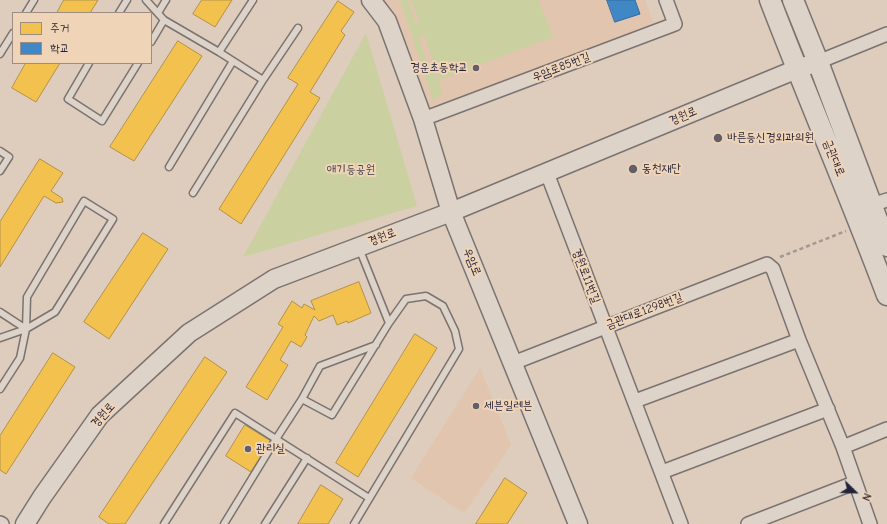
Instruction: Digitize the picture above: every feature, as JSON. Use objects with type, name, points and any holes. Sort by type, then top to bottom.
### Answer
[{"type":"main road","name":"금관대로","points":[[770,0],[861,225],[887,295]]},
{"type":"main road","name":"금관대로","points":[[793,0],[818,62],[880,203],[887,246]]},
{"type":"street","name":"우암로","points":[[371,0],[387,21],[423,119],[451,212],[578,524]]},
{"type":"street","name":"우암로85번길","points":[[423,119],[675,24],[666,0]]},
{"type":"street","points":[[818,62],[887,34]]},
{"type":"street","name":"경원로","points":[[25,524],[42,497],[100,415],[189,333],[274,279],[451,212],[797,69],[818,62]]},
{"type":"street","name":"경원로11번길","points":[[547,172],[681,524]]},
{"type":"street","name":"금관대로1298번길","points":[[513,363],[767,264],[773,269]]},
{"type":"street","points":[[773,269],[799,340],[843,447],[854,483],[870,524]]},
{"type":"street","points":[[635,401],[799,340]]},
{"type":"street","points":[[662,472],[828,409]]},
{"type":"street","points":[[843,447],[887,429]]},
{"type":"street","points":[[748,524],[854,483]]},
{"type":"lane","points":[[27,12],[34,0]]},
{"type":"lane","points":[[120,12],[127,0]]},
{"type":"lane","points":[[146,0],[164,20],[219,52],[262,80]]},
{"type":"lane","points":[[158,13],[166,0]]},
{"type":"lane","points":[[219,52],[253,0]]},
{"type":"lane","points":[[152,40],[164,20]]},
{"type":"lane","points":[[193,193],[262,80],[298,28]]},
{"type":"lane","points":[[0,54],[12,35]]},
{"type":"lane","points":[[169,167],[233,61]]},
{"type":"lane","points":[[88,64],[68,100],[102,121],[137,64]]},
{"type":"lane","points":[[0,151],[9,156],[0,171]]},
{"type":"lane","points":[[0,338],[26,328],[56,312],[113,218],[84,201],[27,297],[26,328],[20,358],[0,389]]},
{"type":"lane","points":[[359,246],[389,323]]},
{"type":"lane","points":[[302,399],[332,415],[389,323],[406,299],[426,296],[443,306],[455,331],[459,349],[354,524]]},
{"type":"lane","points":[[0,312],[26,328]]},
{"type":"lane","points":[[224,524],[302,399],[320,366],[376,345]]},
{"type":"lane","points":[[164,524],[235,412],[369,498]]},
{"type":"lane","points":[[265,524],[307,458]]},
{"type":"path","points":[[773,269],[780,257],[861,225]]},
{"type":"shaded area","name":"경운초등학교","points":[[383,0],[645,0],[655,27],[428,108]]},
{"type":"shaded area","name":"세븐일레븐","points":[[480,368],[511,445],[464,513],[411,478]]},
{"type":"green space","points":[[400,0],[408,0],[416,24],[420,22],[411,0],[539,0],[553,37],[440,80],[424,35],[419,37],[430,72],[435,69],[443,94],[433,100]]},
{"type":"green space","name":"애기등공원","points":[[366,33],[417,206],[243,257]]},
{"type":"building: 주거","points":[[64,0],[98,0],[91,12],[58,12]]},
{"type":"building: 주거","points":[[202,0],[232,0],[215,27],[193,14]]},
{"type":"building: 주거","points":[[338,1],[354,12],[341,31],[345,35],[310,92],[320,98],[241,224],[219,209],[298,84],[288,78]]},
{"type":"building: 주거","points":[[178,41],[202,56],[134,161],[110,147]]},
{"type":"building: 주거","points":[[25,64],[59,64],[36,102],[12,88]]},
{"type":"building: 주거","points":[[40,159],[63,173],[51,191],[62,198],[63,202],[56,203],[44,196],[0,267],[0,222]]},
{"type":"building: 주거","points":[[143,233],[168,249],[109,339],[84,322]]},
{"type":"building: 주거","points":[[359,282],[371,313],[348,323],[347,321],[337,325],[333,315],[319,321],[314,316],[305,335],[307,337],[301,347],[291,341],[280,360],[288,365],[267,400],[246,387],[283,327],[278,324],[292,301],[302,308],[304,304],[315,310],[311,301]]},
{"type":"building: 주거","points":[[415,334],[437,348],[358,477],[336,463]]},
{"type":"building: 주거","points":[[53,353],[75,367],[6,474],[0,470],[0,436]]},
{"type":"building: 주거","points":[[205,357],[227,372],[125,524],[109,524],[99,517]]},
{"type":"building: 주거","name":"관리실","points":[[245,425],[271,441],[251,472],[226,456]]},
{"type":"building: 주거","points":[[505,478],[527,493],[507,524],[476,524]]},
{"type":"building: 주거","points":[[321,485],[343,499],[328,524],[298,524]]},
{"type":"building: 학교","points":[[607,0],[635,0],[640,14],[615,22]]},
{"type":"place","name":"경운초등학교","points":[[476,68]]},
{"type":"place","name":"바른등신경외과의원","points":[[718,138]]},
{"type":"place","name":"동천재단","points":[[633,169]]},
{"type":"place","name":"세븐일레븐","points":[[476,406]]},
{"type":"place","name":"관리실","points":[[248,449]]}]
